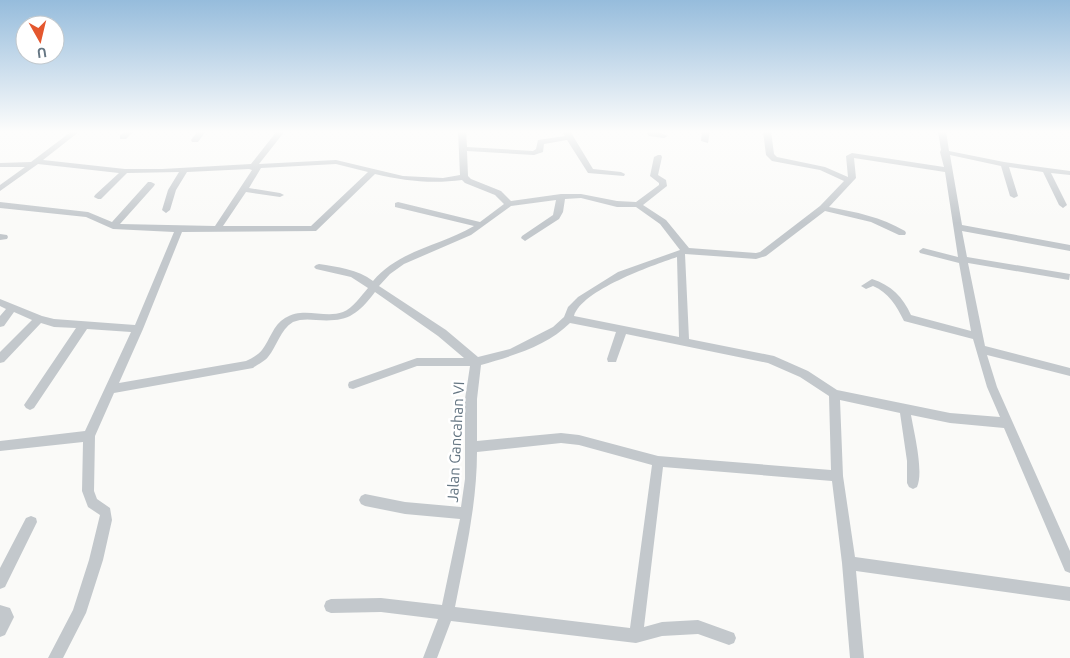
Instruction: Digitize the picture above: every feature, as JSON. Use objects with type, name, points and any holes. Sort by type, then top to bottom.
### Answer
[{"type":"street","points":[[218,228],[259,162]]},
{"type":"street","points":[[0,165],[34,163],[125,171],[255,168],[336,162],[403,178],[443,180],[464,177]]},
{"type":"street","points":[[463,162],[464,177],[468,181],[498,193],[509,204]]},
{"type":"street","points":[[585,162],[591,171],[622,174]]},
{"type":"street","points":[[638,205],[663,186],[663,182],[654,176],[653,171],[656,162]]},
{"type":"street","points":[[792,162],[824,169],[848,180],[852,178],[851,162]]},
{"type":"street","points":[[900,162],[947,170]]},
{"type":"street","points":[[946,162],[980,349],[992,387],[1070,566]]},
{"type":"street","points":[[993,162],[1070,173]]},
{"type":"street","points":[[1,188],[34,163]]},
{"type":"street","points":[[1004,164],[1014,196]]},
{"type":"street","points":[[166,210],[172,190],[184,170]]},
{"type":"street","points":[[1046,170],[1063,205]]},
{"type":"street","points":[[98,197],[125,171]]},
{"type":"street","points":[[0,205],[88,215],[113,226],[179,229],[314,229],[373,171]]},
{"type":"street","name":"Jalan Gancahan VI","points":[[430,658],[447,613],[467,514],[470,479],[471,399],[476,362],[513,352],[557,330],[568,319],[576,304],[596,288],[629,271],[684,252],[760,255],[782,241],[823,208],[848,180]]},
{"type":"street","points":[[113,226],[151,184]]},
{"type":"street","points":[[243,189],[280,195]]},
{"type":"street","points":[[525,238],[556,217],[559,212],[561,196]]},
{"type":"street","points":[[110,389],[249,364],[262,356],[286,321],[304,316],[334,317],[346,314],[360,304],[372,286],[392,268],[417,253],[462,237],[509,204],[561,196],[581,196],[617,204],[638,205],[663,222],[684,252],[684,342]]},
{"type":"street","points":[[398,205],[481,225]]},
{"type":"street","points":[[823,208],[871,218],[892,226],[902,233]]},
{"type":"street","points":[[958,227],[1070,248]]},
{"type":"street","points":[[55,658],[79,613],[96,560],[106,520],[106,512],[92,503],[88,491],[90,436],[138,329],[179,229]]},
{"type":"street","points":[[923,252],[1069,277]]},
{"type":"street","points":[[319,267],[351,274],[366,280],[442,334],[476,362]]},
{"type":"street","points":[[866,286],[872,282],[886,288],[898,299],[906,318],[977,336]]},
{"type":"street","points":[[0,302],[39,319],[54,323],[138,329]]},
{"type":"street","points":[[0,323],[12,308]]},
{"type":"street","points":[[0,359],[39,319]]},
{"type":"street","points":[[568,319],[770,358],[804,374],[834,394],[950,418],[1008,423]]},
{"type":"street","points":[[30,405],[84,325]]},
{"type":"street","points":[[612,359],[622,330]]},
{"type":"street","points":[[980,349],[1070,372]]},
{"type":"street","points":[[353,385],[417,362],[476,362]]},
{"type":"street","points":[[834,394],[837,476],[857,658]]},
{"type":"street","points":[[905,410],[913,461],[913,484]]},
{"type":"street","points":[[0,446],[90,436]]},
{"type":"street","points":[[470,447],[561,438],[579,440],[658,461],[837,476]]},
{"type":"street","points":[[636,636],[658,461]]},
{"type":"street","points":[[365,500],[404,508],[467,514]]},
{"type":"street","points":[[0,582],[31,522]]},
{"type":"street","points":[[848,563],[1070,594]]},
{"type":"street","points":[[331,606],[381,604],[636,636],[662,629],[698,627],[729,638]]},
{"type":"street","points":[[0,612],[5,613],[7,617],[0,630]]}]
